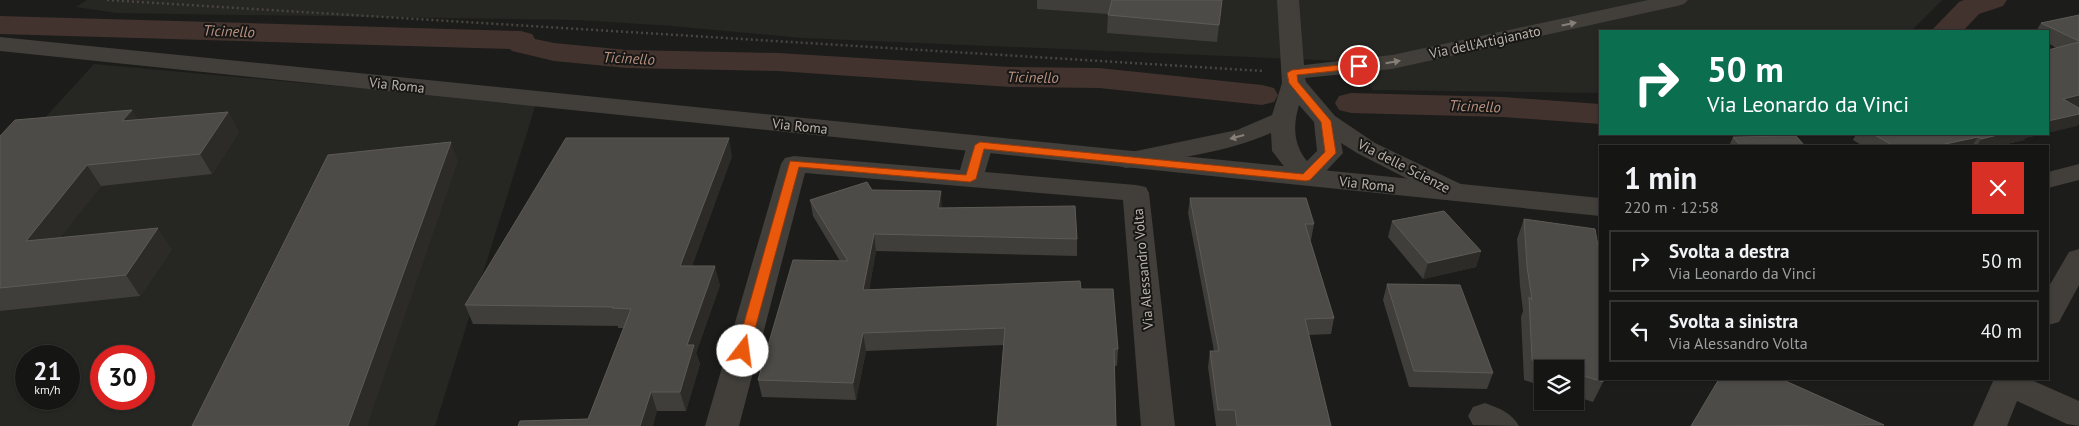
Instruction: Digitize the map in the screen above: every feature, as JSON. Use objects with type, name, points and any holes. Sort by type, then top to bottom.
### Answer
[{"type":"street","points":[[1288,0],[1293,78],[1283,119],[1285,151],[1306,178],[1330,153],[1326,121]]},
{"type":"street","name":"Via dell'Artigianato","points":[[1293,78],[1392,62],[1677,0]]},
{"type":"street","name":"Via Roma","points":[[0,44],[1599,207]]},
{"type":"street","name":"Via delle Scienze","points":[[1293,78],[1326,121],[1366,148],[1457,193]]},
{"type":"street","points":[[1126,160],[1246,135],[1283,119]]},
{"type":"street","points":[[722,426],[794,164],[970,179],[980,145]]},
{"type":"street","name":"Via Alessandro Volta","points":[[970,179],[1136,193],[1158,426]]},
{"type":"street","points":[[2049,312],[2079,259]]},
{"type":"street","points":[[1990,426],[2009,381],[2079,415]]},
{"type":"path","points":[[107,0],[1293,78]]},
{"type":"shaded area","points":[[87,0],[1942,0],[1912,30],[1599,30],[1599,93],[1372,90],[1365,62],[803,38],[672,26],[577,20],[116,13],[76,7]]},
{"type":"shaded area","points":[[94,64],[536,104],[435,426],[0,426],[0,167]]},
{"type":"building","points":[[1112,0],[1222,0],[1219,25],[1108,15]]},
{"type":"building","points":[[2079,15],[2079,41],[2041,23]]},
{"type":"building","points":[[2079,42],[2079,95],[2063,99],[2079,108],[2079,114],[2049,121],[2049,50]]},
{"type":"building","points":[[132,110],[122,121],[228,112],[200,154],[87,165],[26,241],[158,228],[126,275],[0,288],[0,136],[15,120]]},
{"type":"building","points":[[1875,135],[1998,135],[1941,145],[1892,145]]},
{"type":"building","points":[[1796,136],[1804,145],[1740,145],[1733,137]]},
{"type":"building","points":[[566,138],[729,138],[680,266],[715,266],[687,345],[694,345],[680,392],[651,392],[640,426],[518,426],[520,421],[588,419],[631,309],[613,307],[465,305]]},
{"type":"building","points":[[451,142],[348,426],[192,426],[328,155]]},
{"type":"building","points":[[867,182],[872,190],[941,191],[938,208],[1075,206],[1077,239],[874,234],[863,290],[1080,281],[1081,289],[1113,289],[1118,349],[1114,349],[1116,426],[997,426],[1005,328],[863,333],[853,383],[758,380],[793,260],[848,261],[810,200]]},
{"type":"building","points":[[1190,198],[1306,198],[1314,224],[1305,224],[1334,318],[1305,319],[1331,426],[1237,426],[1235,410],[1218,410],[1210,351],[1219,351]]},
{"type":"building","points":[[1444,211],[1481,251],[1428,263],[1392,221]]},
{"type":"building","points":[[1524,219],[1595,229],[1599,251],[1599,380],[1603,380],[1603,382],[1584,376],[1584,360],[1532,360],[1529,297],[1532,300],[1527,266]]},
{"type":"building","points":[[1387,284],[1460,285],[1493,373],[1414,371]]},
{"type":"building","points":[[1718,380],[1783,380],[1884,425],[1691,426]]},
{"type":"waterway","name":"Ticinello","points":[[1947,30],[1969,8],[1993,0]]},
{"type":"waterway","name":"Ticinello","points":[[0,25],[521,40],[523,45],[554,52],[627,59],[778,62],[1010,77],[1099,78],[1262,95]]},
{"type":"waterway","name":"Ticinello","points":[[1351,103],[1503,107],[1599,114]]},
{"type":"route","points":[[743,351],[794,164],[970,179],[980,145],[1306,178],[1330,153],[1326,121],[1294,83],[1292,73],[1359,66]]}]
